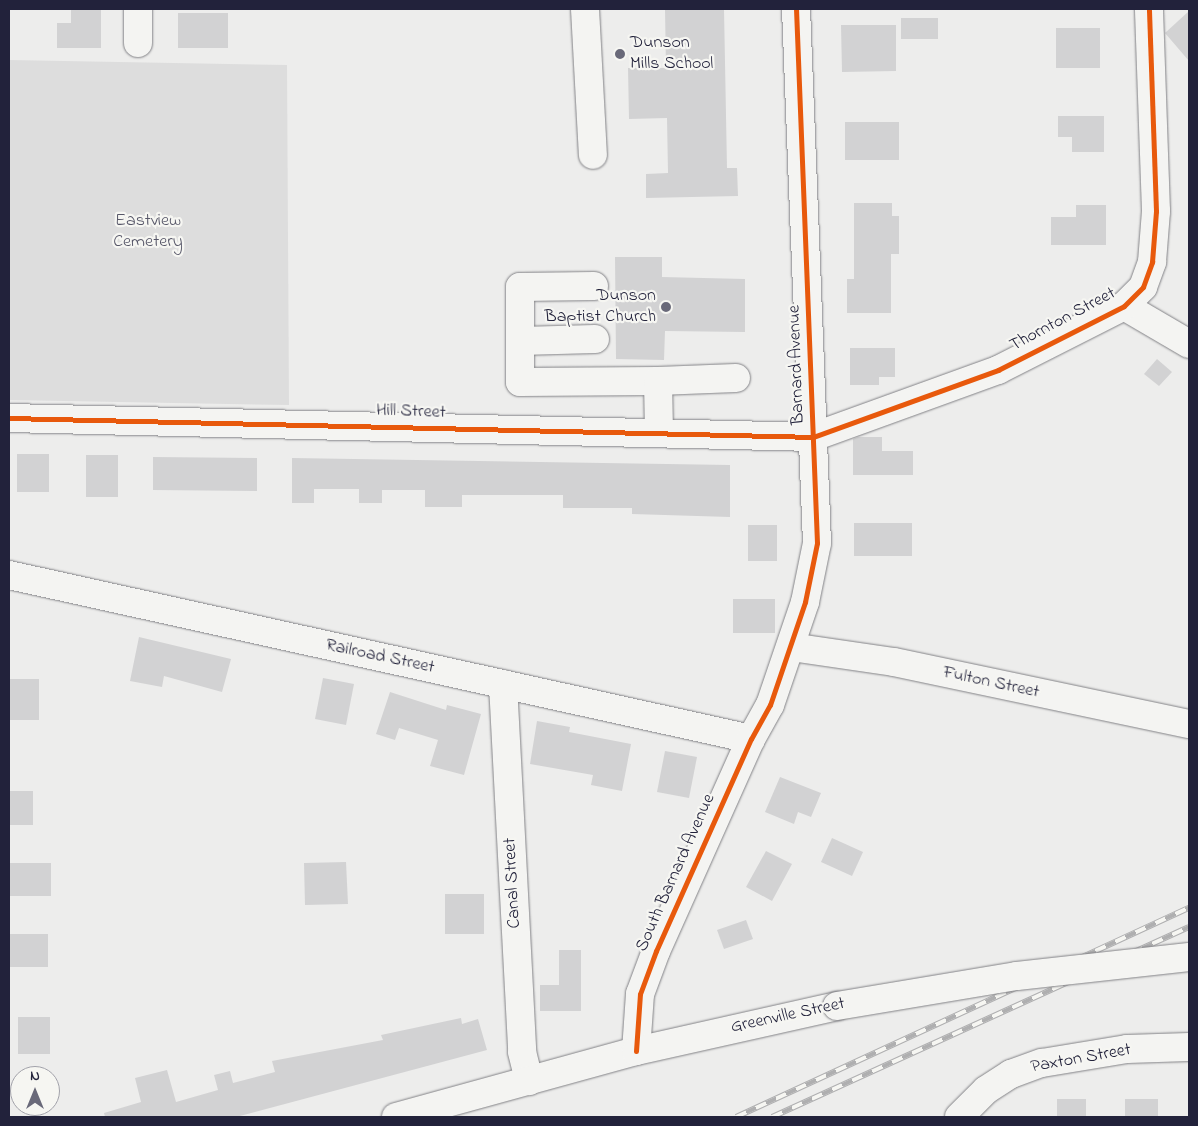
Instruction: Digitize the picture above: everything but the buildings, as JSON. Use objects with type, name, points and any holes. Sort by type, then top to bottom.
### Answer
[{"type":"street","points":[[138,9],[138,43]]},
{"type":"street","points":[[584,9],[592,155]]},
{"type":"street","name":"Barnard Avenue","points":[[751,739],[770,705],[791,648],[817,543],[796,9]]},
{"type":"street","name":"Thornton Street","points":[[813,436],[998,370],[1124,306],[1143,287],[1152,253],[1156,211],[1149,9]]},
{"type":"street","points":[[594,286],[520,287],[520,382],[658,381],[736,378]]},
{"type":"street","points":[[1124,306],[1189,344]]},
{"type":"street","points":[[520,341],[595,339]]},
{"type":"street","points":[[658,381],[659,432]]},
{"type":"street","name":"Hill Street","points":[[9,418],[813,436]]},
{"type":"street","name":"Railroad Street","points":[[9,575],[751,739]]},
{"type":"street","name":"Fulton Street","points":[[791,648],[894,662],[1189,724]]},
{"type":"street","name":"Canal Street","points":[[503,684],[522,1052],[529,1081]]},
{"type":"street","name":"South Barnard Avenue","points":[[636,1051],[640,994],[656,951],[751,739]]},
{"type":"street","name":"Greenville Street","points":[[396,1117],[636,1051],[837,1006],[1017,976],[1189,957]]},
{"type":"street","name":"Paxton Street","points":[[959,1117],[1002,1079],[1042,1062],[1127,1049],[1189,1046]]},
{"type":"shaded area","name":"Eastview Cemetery","points":[[9,60],[287,65],[289,405],[9,400]]},
{"type":"railway","points":[[736,1117],[1189,908]]},
{"type":"railway","points":[[772,1117],[1189,927]]},
{"type":"cycle path","points":[[636,1051],[640,994],[656,951],[751,739],[770,705],[805,602],[817,543],[796,9]]},
{"type":"cycle path","points":[[9,418],[813,437],[998,370],[1124,306],[1143,287],[1152,262],[1156,211],[1149,9]]},
{"type":"place","name":"Dunson Mills School","points":[[620,54]]},
{"type":"place","name":"Dunson Baptist Church","points":[[666,307]]}]
